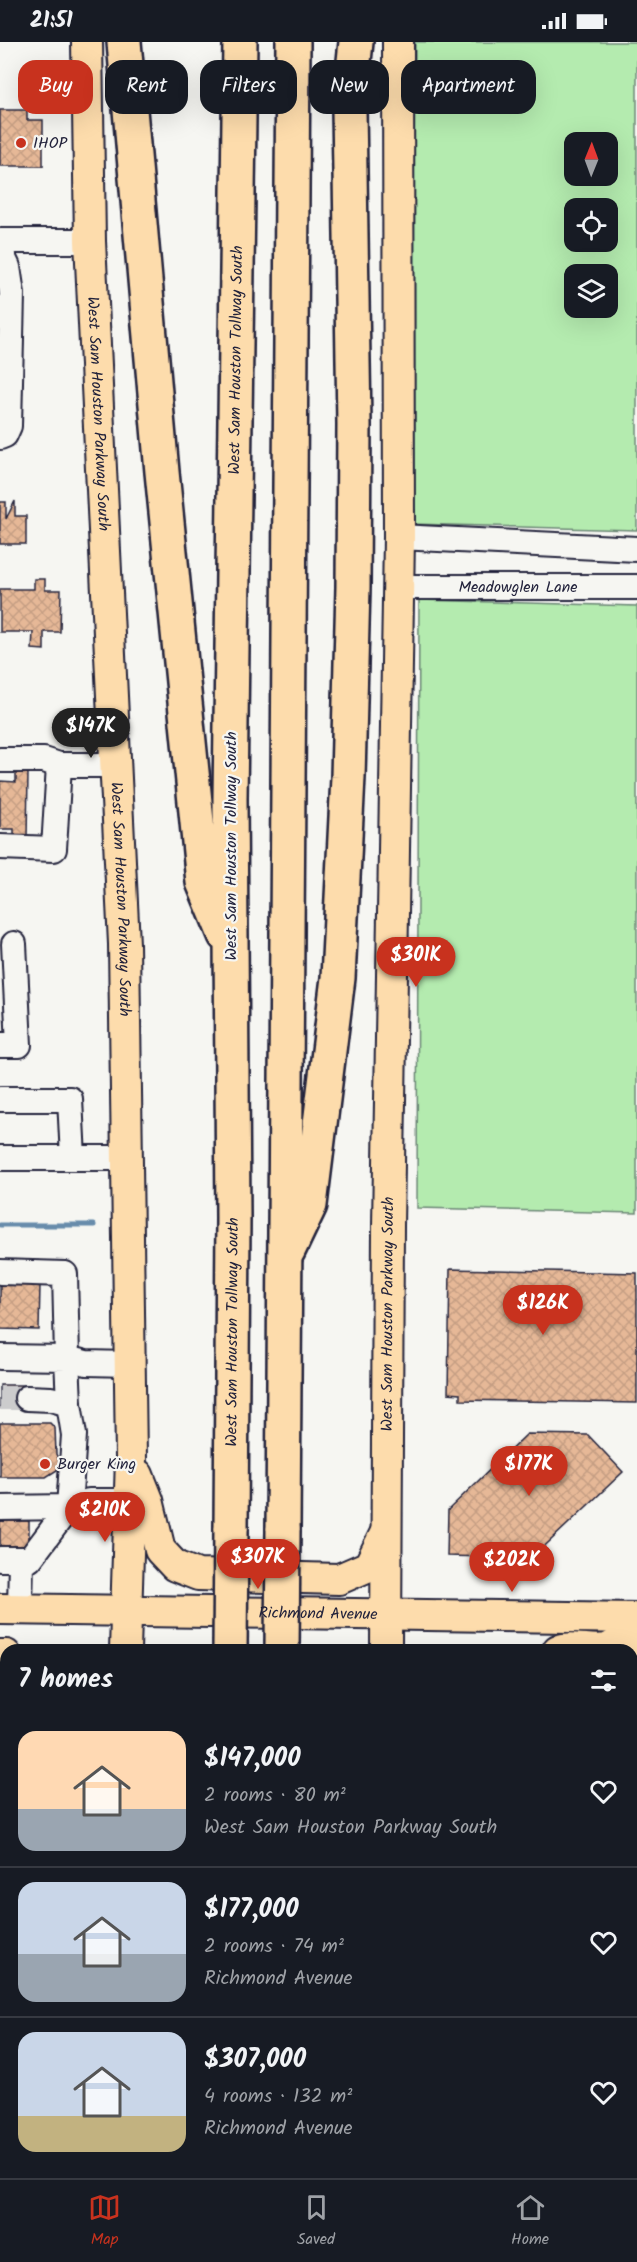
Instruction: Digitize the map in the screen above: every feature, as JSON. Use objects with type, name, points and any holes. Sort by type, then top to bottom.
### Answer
[{"type":"highway","points":[[124,42],[162,472],[203,882],[231,948]]},
{"type":"highway","name":"West Sam Houston Tollway South","points":[[230,1644],[233,1228],[230,799],[240,42]]},
{"type":"highway","points":[[282,1644],[293,42]]},
{"type":"highway","points":[[285,1258],[310,1205],[338,966],[348,777],[352,610],[354,424],[349,109],[356,42]]},
{"type":"main road","name":"West Sam Houston Parkway South","points":[[87,42],[90,241],[124,944],[131,1458],[126,1644]]},
{"type":"main road","name":"West Sam Houston Parkway South","points":[[386,1644],[388,1190],[399,537],[398,42]]},
{"type":"main road","points":[[131,1458],[148,1500],[160,1550],[176,1566],[198,1575],[339,1579],[369,1566],[386,1533]]},
{"type":"main road","name":"Richmond Avenue","points":[[10,1609],[637,1618]]},
{"type":"main road","points":[[615,1644],[637,1625]]},
{"type":"street","points":[[0,241],[90,241]]},
{"type":"street","points":[[0,250],[8,267],[12,294],[9,426],[5,435],[0,437]]},
{"type":"street","points":[[399,537],[634,549],[637,587]]},
{"type":"street","name":"Meadowglen Lane","points":[[398,587],[637,587]]},
{"type":"street","points":[[0,760],[44,760],[59,765],[115,765]]},
{"type":"street","points":[[0,847],[54,849],[59,765]]},
{"type":"street","points":[[0,1045],[19,1045],[14,944]]},
{"type":"street","points":[[0,1099],[70,1099],[73,1158]]},
{"type":"street","points":[[0,1158],[128,1158]]},
{"type":"street","points":[[0,1272],[65,1274],[69,1404],[74,1435],[69,1507],[30,1559],[10,1559],[10,1609]]},
{"type":"street","points":[[0,1357],[67,1358],[86,1363],[129,1364]]},
{"type":"street","points":[[27,1398],[51,1399],[69,1404]]},
{"type":"street","points":[[0,1508],[69,1507],[89,1501],[130,1501]]},
{"type":"green space","points":[[415,42],[637,42],[637,530],[411,524],[414,114],[536,114],[536,60],[415,60]]},
{"type":"green space","points":[[419,600],[637,606],[637,1213],[417,1208]]},
{"type":"building","name":"IHOP","points":[[0,110],[18,110],[18,114],[27,114],[27,120],[43,120],[43,166],[0,166]]},
{"type":"building","points":[[15,501],[15,516],[26,516],[26,544],[0,544],[0,502],[6,502],[6,519]]},
{"type":"building","points":[[34,579],[45,579],[45,590],[61,590],[60,632],[44,632],[44,650],[32,649],[33,632],[0,632],[0,589],[34,589]]},
{"type":"building","points":[[16,772],[28,773],[27,839],[14,838],[14,829],[0,829],[0,781],[16,782]]},
{"type":"building","points":[[450,1269],[637,1273],[637,1403],[460,1400],[460,1394],[448,1393]]},
{"type":"building","points":[[0,1285],[40,1285],[39,1330],[0,1329]]},
{"type":"building","points":[[0,1385],[27,1385],[27,1409],[0,1408]]},
{"type":"building","points":[[0,1423],[50,1423],[55,1428],[56,1454],[59,1461],[57,1470],[46,1477],[0,1477]]},
{"type":"building","points":[[527,1434],[588,1435],[623,1472],[532,1558],[447,1556],[448,1510]]},
{"type":"building","points":[[0,1521],[29,1521],[29,1551],[0,1551]]},
{"type":"waterway","points":[[0,1225],[94,1225]]},
{"type":"tunnel","points":[[0,1398],[27,1398]]},
{"type":"place","name":"IHOP","points":[[21,143]]},
{"type":"place","name":"Burger King","points":[[45,1464]]}]
